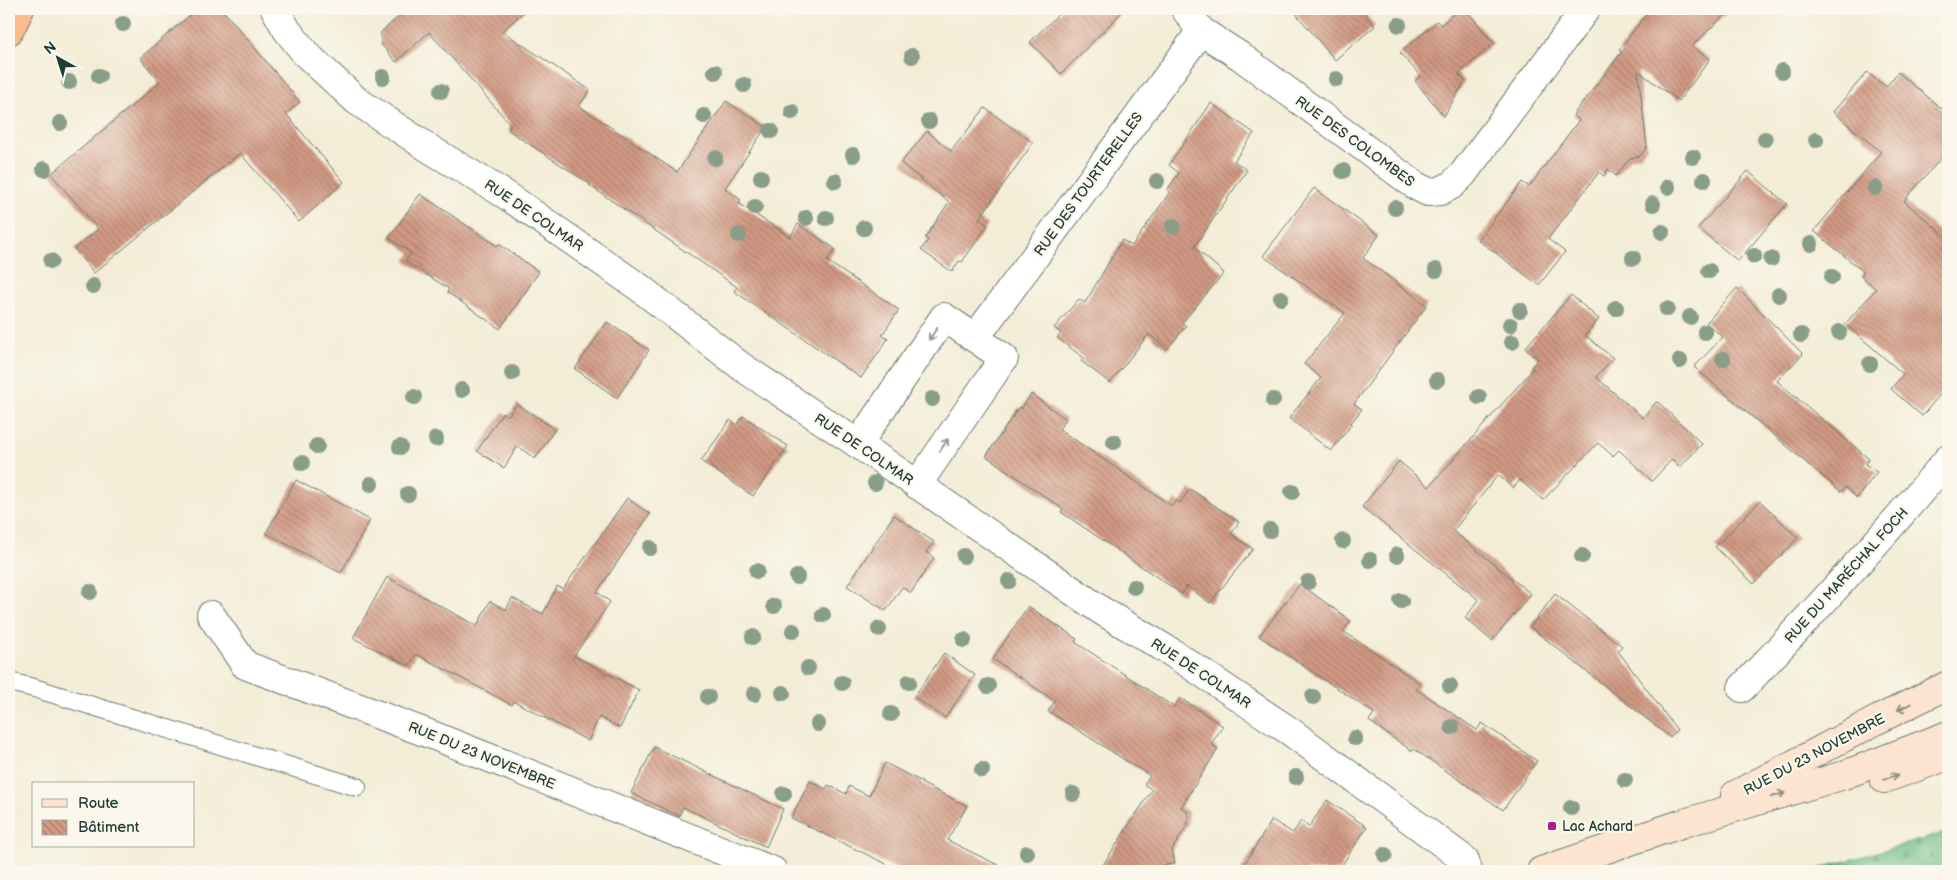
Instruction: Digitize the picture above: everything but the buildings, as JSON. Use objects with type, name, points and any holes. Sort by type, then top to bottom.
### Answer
[{"type":"highway","points":[[9,31],[20,9]]},
{"type":"main road","name":"RUE DU 23 NOVEMBRE","points":[[1681,824],[1948,685]]},
{"type":"main road","name":"RUE DU 23 NOVEMBRE","points":[[1541,871],[1681,824],[1844,775],[1948,735]]},
{"type":"main road","points":[[1844,775],[1872,783],[1948,756]]},
{"type":"street","name":"RUE DE COLMAR","points":[[275,9],[287,30],[306,54],[357,101],[430,149],[514,200],[640,288],[699,336],[742,367],[1102,611],[1171,652],[1291,732],[1465,860],[1468,871]]},
{"type":"street","name":"RUE DES COLOMBES","points":[[1185,9],[1201,31],[1240,56],[1399,175],[1428,192],[1440,191],[1452,185],[1463,174],[1586,9]]},
{"type":"street","name":"RUE DES TOURTERELLES","points":[[975,338],[1201,31]]},
{"type":"street","points":[[858,444],[944,317],[1004,358],[917,485]]},
{"type":"street","name":"RUE DU MARÉCHAL FOCH","points":[[1742,688],[1908,508],[1948,460]]},
{"type":"street","name":"RUE DU 23 NOVEMBRE","points":[[211,615],[245,665],[432,735],[773,871]]},
{"type":"lane","points":[[9,682],[357,787]]},
{"type":"green space","points":[[1948,832],[1948,871],[1810,871]]},
{"type":"place","name":"Lac Achard","points":[[1552,826]]}]
